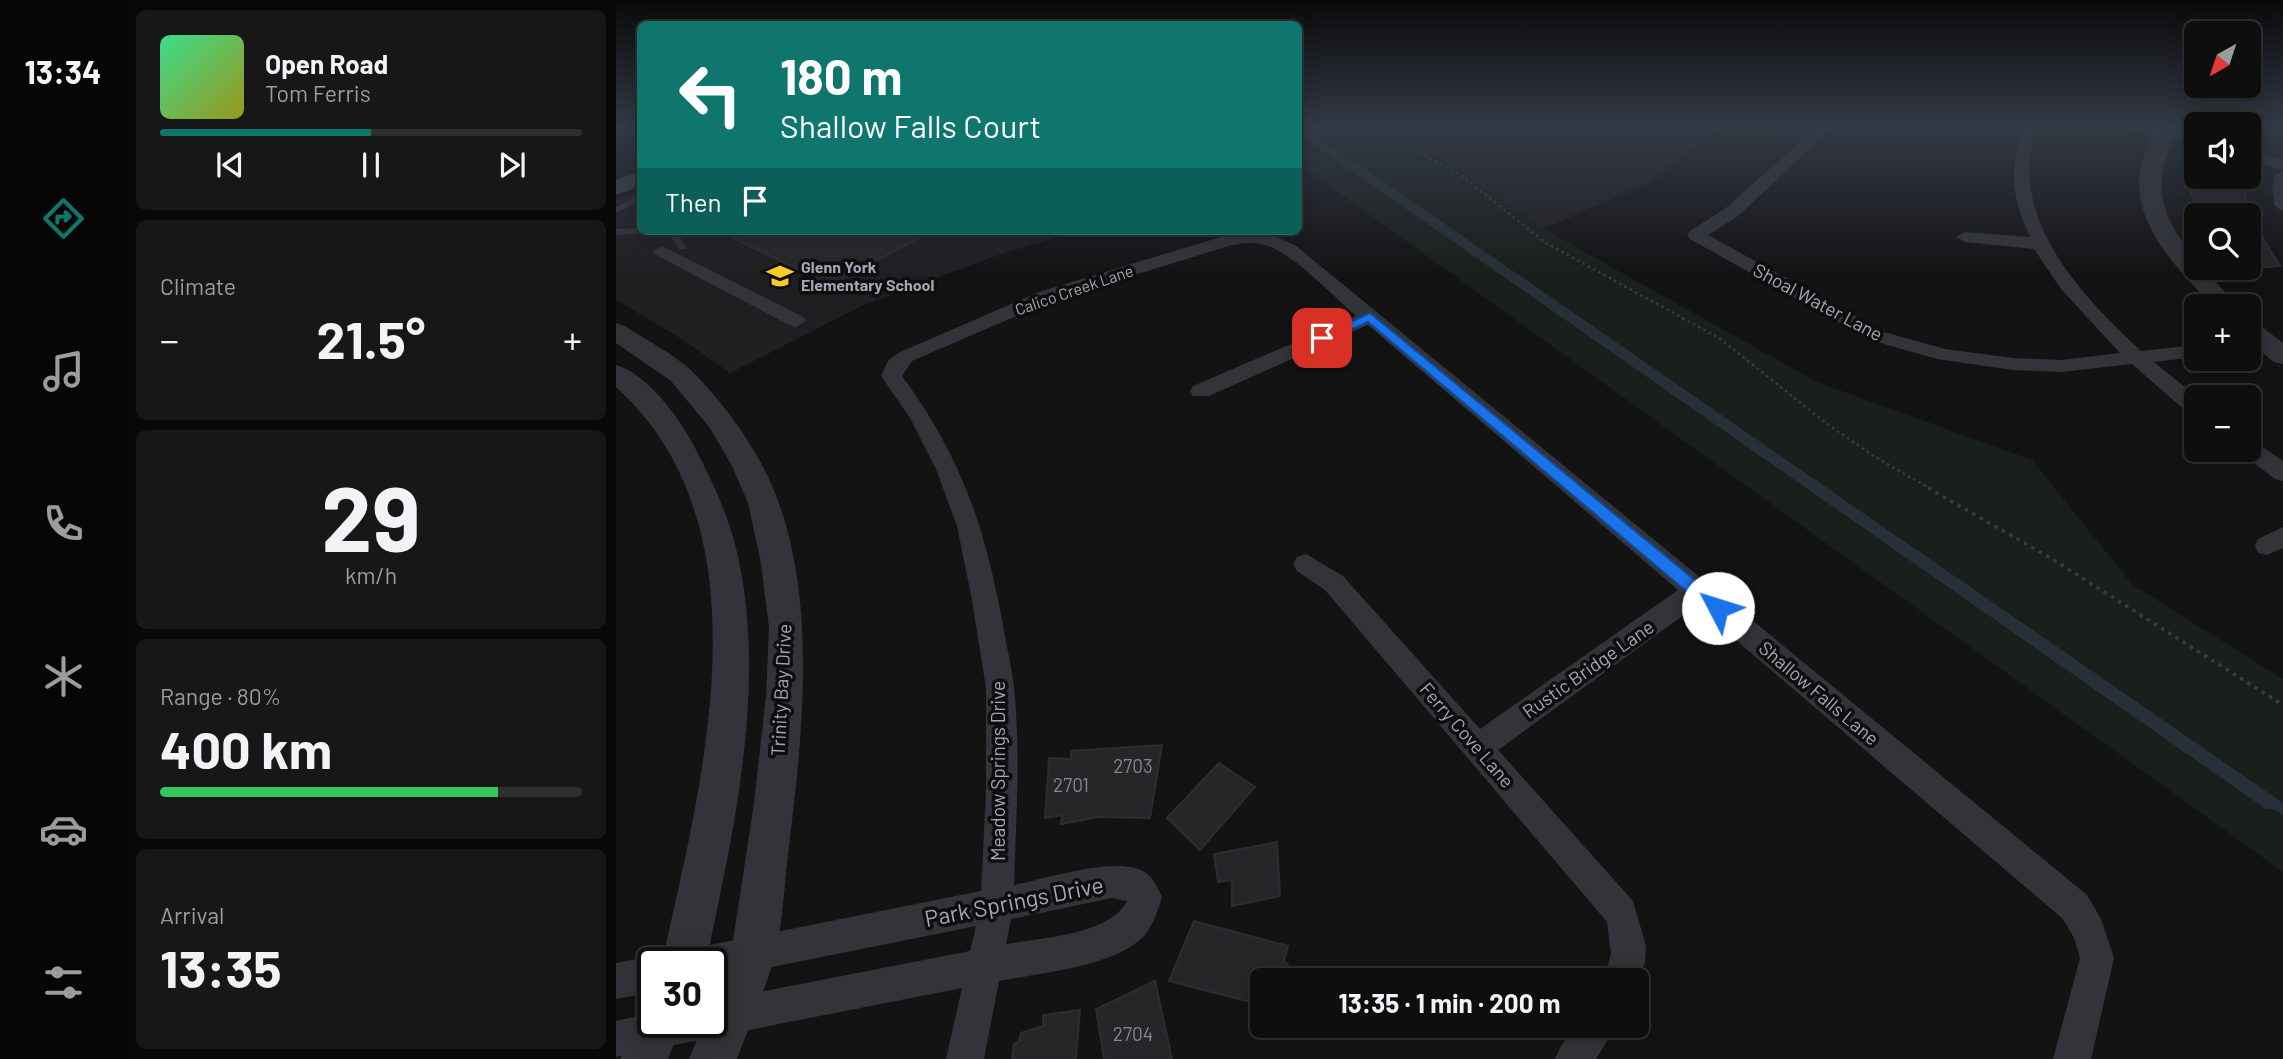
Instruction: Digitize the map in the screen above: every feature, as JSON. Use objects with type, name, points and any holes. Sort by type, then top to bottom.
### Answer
[{"type":"main road","points":[[622,196],[637,181]]},
{"type":"street","name":"Shoal Water Lane","points":[[1772,175],[1732,212],[1696,235],[1877,336],[1944,355],[2012,364],[2061,366],[2184,353]]},
{"type":"street","points":[[2020,175],[2021,193],[2029,219],[2059,272],[2135,359],[2184,398]]},
{"type":"street","points":[[2150,175],[2150,192],[2157,216],[2192,271],[2214,294]]},
{"type":"street","points":[[2283,175],[2280,188],[2283,206]]},
{"type":"street","name":"Shallow Falls Lane","points":[[1230,240],[1256,236],[1281,244],[2075,907],[2089,931],[2097,958],[2072,1059]]},
{"type":"street","points":[[1965,237],[2043,244]]},
{"type":"street","name":"Calico Creek Lane","points":[[891,376],[895,366],[905,357],[1046,296],[1230,240]]},
{"type":"street","points":[[662,251],[796,321]]},
{"type":"street","points":[[1201,391],[1370,317]]},
{"type":"street","name":"Trinity Bay Drive","points":[[616,331],[680,376],[720,422],[747,465],[763,503],[777,564],[786,628],[774,803],[753,954],[728,978]]},
{"type":"street","points":[[616,373],[640,394],[674,434],[702,490],[720,541],[729,609],[732,680],[724,765],[687,947]]},
{"type":"street","name":"Meadow Springs Drive","points":[[891,376],[920,416],[948,469],[969,526],[1000,688],[1001,792],[997,905],[965,1059]]},
{"type":"street","points":[[2261,456],[2283,472]]},
{"type":"street","name":"Ferry Cove Lane","points":[[1306,564],[1335,583],[1621,913],[1630,942],[1627,968]]},
{"type":"street","name":"Rustic Bridge Lane","points":[[1478,747],[1697,591]]},
{"type":"street","name":"Park Springs Drive","points":[[728,959],[1112,882],[1134,884],[1144,897],[1140,917],[1121,934],[1097,944],[728,1019]]},
{"type":"street","points":[[616,981],[637,977]]},
{"type":"street","name":"Trinity Bay Drive","points":[[685,1038],[713,1059]]},
{"type":"street","points":[[1574,1059],[1589,1038]]},
{"type":"lane","points":[[616,210],[622,196]]},
{"type":"lane","points":[[616,232],[637,231]]},
{"type":"lane","points":[[674,235],[682,247]]},
{"type":"path","points":[[1461,175],[1546,243],[1720,338],[1826,423],[1875,457],[2049,557],[2283,705]]},
{"type":"shaded area","points":[[1315,175],[1468,175],[1544,229],[1817,382],[2032,460],[2133,585],[2283,679],[2283,872]]},
{"type":"shaded area","points":[[1358,175],[1375,175],[2283,803],[2283,815],[2274,809],[2266,809]]},
{"type":"shaded area","points":[[1461,175],[1659,175],[1652,181],[1541,230]]},
{"type":"shaded area","name":"Glenn York Elementary School","points":[[637,190],[637,235],[1067,235],[1009,251],[862,306],[730,373],[680,338],[616,300],[616,199]]},
{"type":"building","points":[[2194,189],[2245,189],[2247,203],[2196,203],[2190,191],[2194,192]]},
{"type":"building","points":[[727,235],[924,235],[830,285]]},
{"type":"building","points":[[2261,235],[2280,266],[2261,268]]},
{"type":"building","points":[[1162,745],[1150,818],[1099,817],[1061,824],[1062,815],[1045,818],[1049,758],[1071,759],[1071,751]]},
{"type":"building","points":[[1219,763],[1255,787],[1200,850],[1167,818]]},
{"type":"building","points":[[1277,842],[1280,896],[1232,906],[1232,880],[1218,882],[1214,854]]},
{"type":"building","points":[[1194,921],[1288,946],[1284,961],[1288,965],[1287,968],[1250,968],[1250,1002],[1169,981]]},
{"type":"building","points":[[1155,981],[1172,1059],[1104,1059],[1096,1009]]},
{"type":"building","points":[[1080,1010],[1076,1059],[1012,1059],[1014,1044],[1019,1041],[1021,1033],[1043,1026],[1043,1015]]},
{"type":"place","name":"Glenn York Elementary School","points":[[780,276]]},
{"type":"route","points":[[1322,338],[1370,317],[1718,608]]}]
